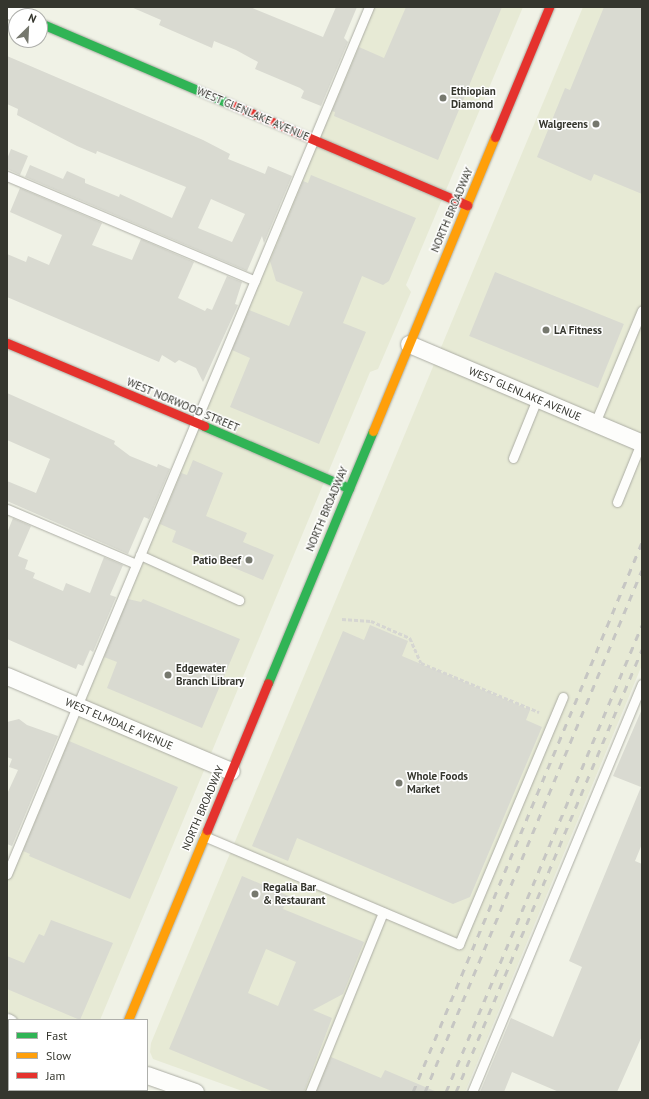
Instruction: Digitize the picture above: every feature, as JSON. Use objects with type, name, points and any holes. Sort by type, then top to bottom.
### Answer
[{"type":"main road","name":"NORTH BROADWAY","points":[[128,1019],[549,7]]},
{"type":"main road","name":"WEST GLENLAKE AVENUE","points":[[48,26],[467,205]]},
{"type":"main road","name":"WEST NORWOOD STREET","points":[[7,343],[349,488]]},
{"type":"street","name":"WEST GLENLAKE AVENUE","points":[[409,344],[641,443]]},
{"type":"street","name":"WEST ELMDALE AVENUE","points":[[7,676],[231,771]]},
{"type":"street","points":[[148,1075],[195,1092]]},
{"type":"lane","points":[[7,874],[369,7]]},
{"type":"lane","points":[[7,176],[255,281]]},
{"type":"lane","points":[[595,423],[642,310]]},
{"type":"lane","points":[[513,458],[537,399]]},
{"type":"lane","points":[[617,502],[641,443]]},
{"type":"lane","points":[[7,509],[136,564]]},
{"type":"lane","points":[[140,555],[239,600]]},
{"type":"lane","points":[[472,1092],[642,684]]},
{"type":"lane","points":[[204,836],[459,944],[563,697]]},
{"type":"lane","points":[[310,1092],[383,912]]},
{"type":"path","points":[[342,619],[371,621],[410,638],[421,663],[538,712]]},
{"type":"shaded area","points":[[368,7],[523,7],[406,285],[411,292],[378,369],[370,372],[100,1019],[8,1019],[8,1091],[70,1092],[7,1092],[7,875]]},
{"type":"shaded area","points":[[583,7],[642,7],[642,665],[465,1092],[245,1092],[153,1059],[150,1052],[151,1043]]},
{"type":"building","points":[[131,7],[250,7],[323,37],[336,7],[357,7],[344,38],[348,42],[321,106],[301,98],[304,91],[300,88],[255,69],[258,62],[236,50],[214,41],[212,48],[159,25],[161,20]]},
{"type":"building","points":[[406,7],[502,7],[438,160],[334,116],[335,112],[332,111],[359,47],[384,58]]},
{"type":"building","name":"Walgreens","points":[[604,7],[642,7],[642,194],[594,174],[591,181],[537,157],[565,88],[570,90]]},
{"type":"building","points":[[7,56],[203,140],[230,154],[228,159],[265,174],[268,166],[292,176],[264,243],[262,236],[247,271],[25,177],[30,165],[63,179],[67,171],[85,179],[85,183],[119,197],[120,194],[172,218],[186,187],[97,151],[96,154],[77,146],[17,115],[18,109],[7,104]],"holes":[[[211,199],[245,214],[232,242],[198,228]]]},
{"type":"building","points":[[11,149],[28,156],[20,175],[7,169],[7,159]]},
{"type":"building","points":[[311,175],[416,218],[389,281],[383,285],[362,276],[343,323],[366,332],[319,444],[230,407],[250,358],[232,350],[249,310],[289,326],[303,292],[276,281],[270,261],[303,181],[308,183]]},
{"type":"building","points":[[20,188],[102,223],[92,245],[132,260],[141,239],[194,262],[178,298],[205,311],[207,308],[212,310],[227,276],[242,282],[235,304],[238,305],[203,382],[196,368],[179,360],[175,363],[162,355],[159,362],[7,297],[7,254],[26,262],[28,256],[49,265],[62,235],[10,212]]},
{"type":"building","name":"LA Fitness","points":[[495,272],[624,324],[598,388],[469,336]]},
{"type":"building","points":[[7,393],[115,441],[114,444],[130,456],[157,467],[158,464],[170,469],[149,519],[144,517],[128,554],[7,501],[7,481],[36,493],[50,459],[7,440]]},
{"type":"building","points":[[193,460],[223,473],[206,516],[247,533],[243,542],[274,555],[263,580],[172,542],[176,531],[160,524],[181,473],[187,475]]},
{"type":"building","points":[[13,518],[31,526],[18,556],[28,560],[25,569],[35,573],[33,578],[63,591],[66,583],[90,593],[104,557],[123,565],[110,595],[116,597],[93,652],[90,650],[83,666],[78,664],[76,669],[7,639],[7,533]]},
{"type":"building","name":"Edgewater Branch Library","points":[[128,599],[141,602],[143,599],[240,639],[202,728],[107,688],[117,662],[104,657]]},
{"type":"building","name":"Whole Foods Market","points":[[370,625],[408,641],[402,656],[530,710],[526,720],[542,727],[470,897],[453,904],[297,838],[288,861],[252,846],[343,631],[364,640]]},
{"type":"building","points":[[642,709],[642,844],[635,861],[642,864],[642,1036],[617,1092],[559,1092],[512,1072],[504,1092],[480,1092],[511,1018],[553,1037],[582,967],[569,961],[641,787],[613,776]]},
{"type":"building","points":[[19,719],[27,725],[58,736],[12,846],[7,844],[7,794],[18,770],[9,767],[12,759],[7,757],[7,722]]},
{"type":"building","points":[[69,741],[178,787],[130,899],[29,856],[30,854],[23,851]]},
{"type":"building","points":[[242,876],[289,896],[283,909],[364,942],[343,994],[313,1010],[332,1018],[304,1092],[274,1092],[169,1049]],"holes":[[[266,949],[296,962],[278,1006],[248,993]]]},
{"type":"building","points":[[51,920],[113,943],[80,1019],[7,989],[7,956],[24,963],[39,934],[44,936]]},
{"type":"building","points":[[331,1057],[381,1078],[385,1070],[437,1092],[316,1092]]},
{"type":"railway","points":[[413,1092],[642,542]]},
{"type":"railway","points":[[425,1092],[642,570]]},
{"type":"railway","points":[[446,1092],[642,625]]},
{"type":"railway","points":[[456,1092],[642,649]]},
{"type":"traffic: fast","points":[[48,26],[230,104]]},
{"type":"traffic: fast","points":[[204,426],[349,488]]},
{"type":"traffic: fast","points":[[268,683],[373,431]]},
{"type":"traffic: slow","points":[[373,431],[495,137]]},
{"type":"traffic: slow","points":[[128,1019],[207,830]]},
{"type":"traffic: jam","points":[[495,137],[549,7]]},
{"type":"traffic: jam","points":[[230,104],[467,205]]},
{"type":"traffic: jam","points":[[7,343],[204,426]]},
{"type":"traffic: jam","points":[[207,830],[268,683]]},
{"type":"place","name":"Ethiopian Diamond","points":[[443,98]]},
{"type":"place","name":"Walgreens","points":[[596,124]]},
{"type":"place","name":"LA Fitness","points":[[546,330]]},
{"type":"place","name":"Patio Beef","points":[[249,560]]},
{"type":"place","name":"Edgewater Branch Library","points":[[168,675]]},
{"type":"place","name":"Whole Foods Market","points":[[399,783]]},
{"type":"place","name":"Regalia Bar & Restaurant","points":[[255,894]]}]
